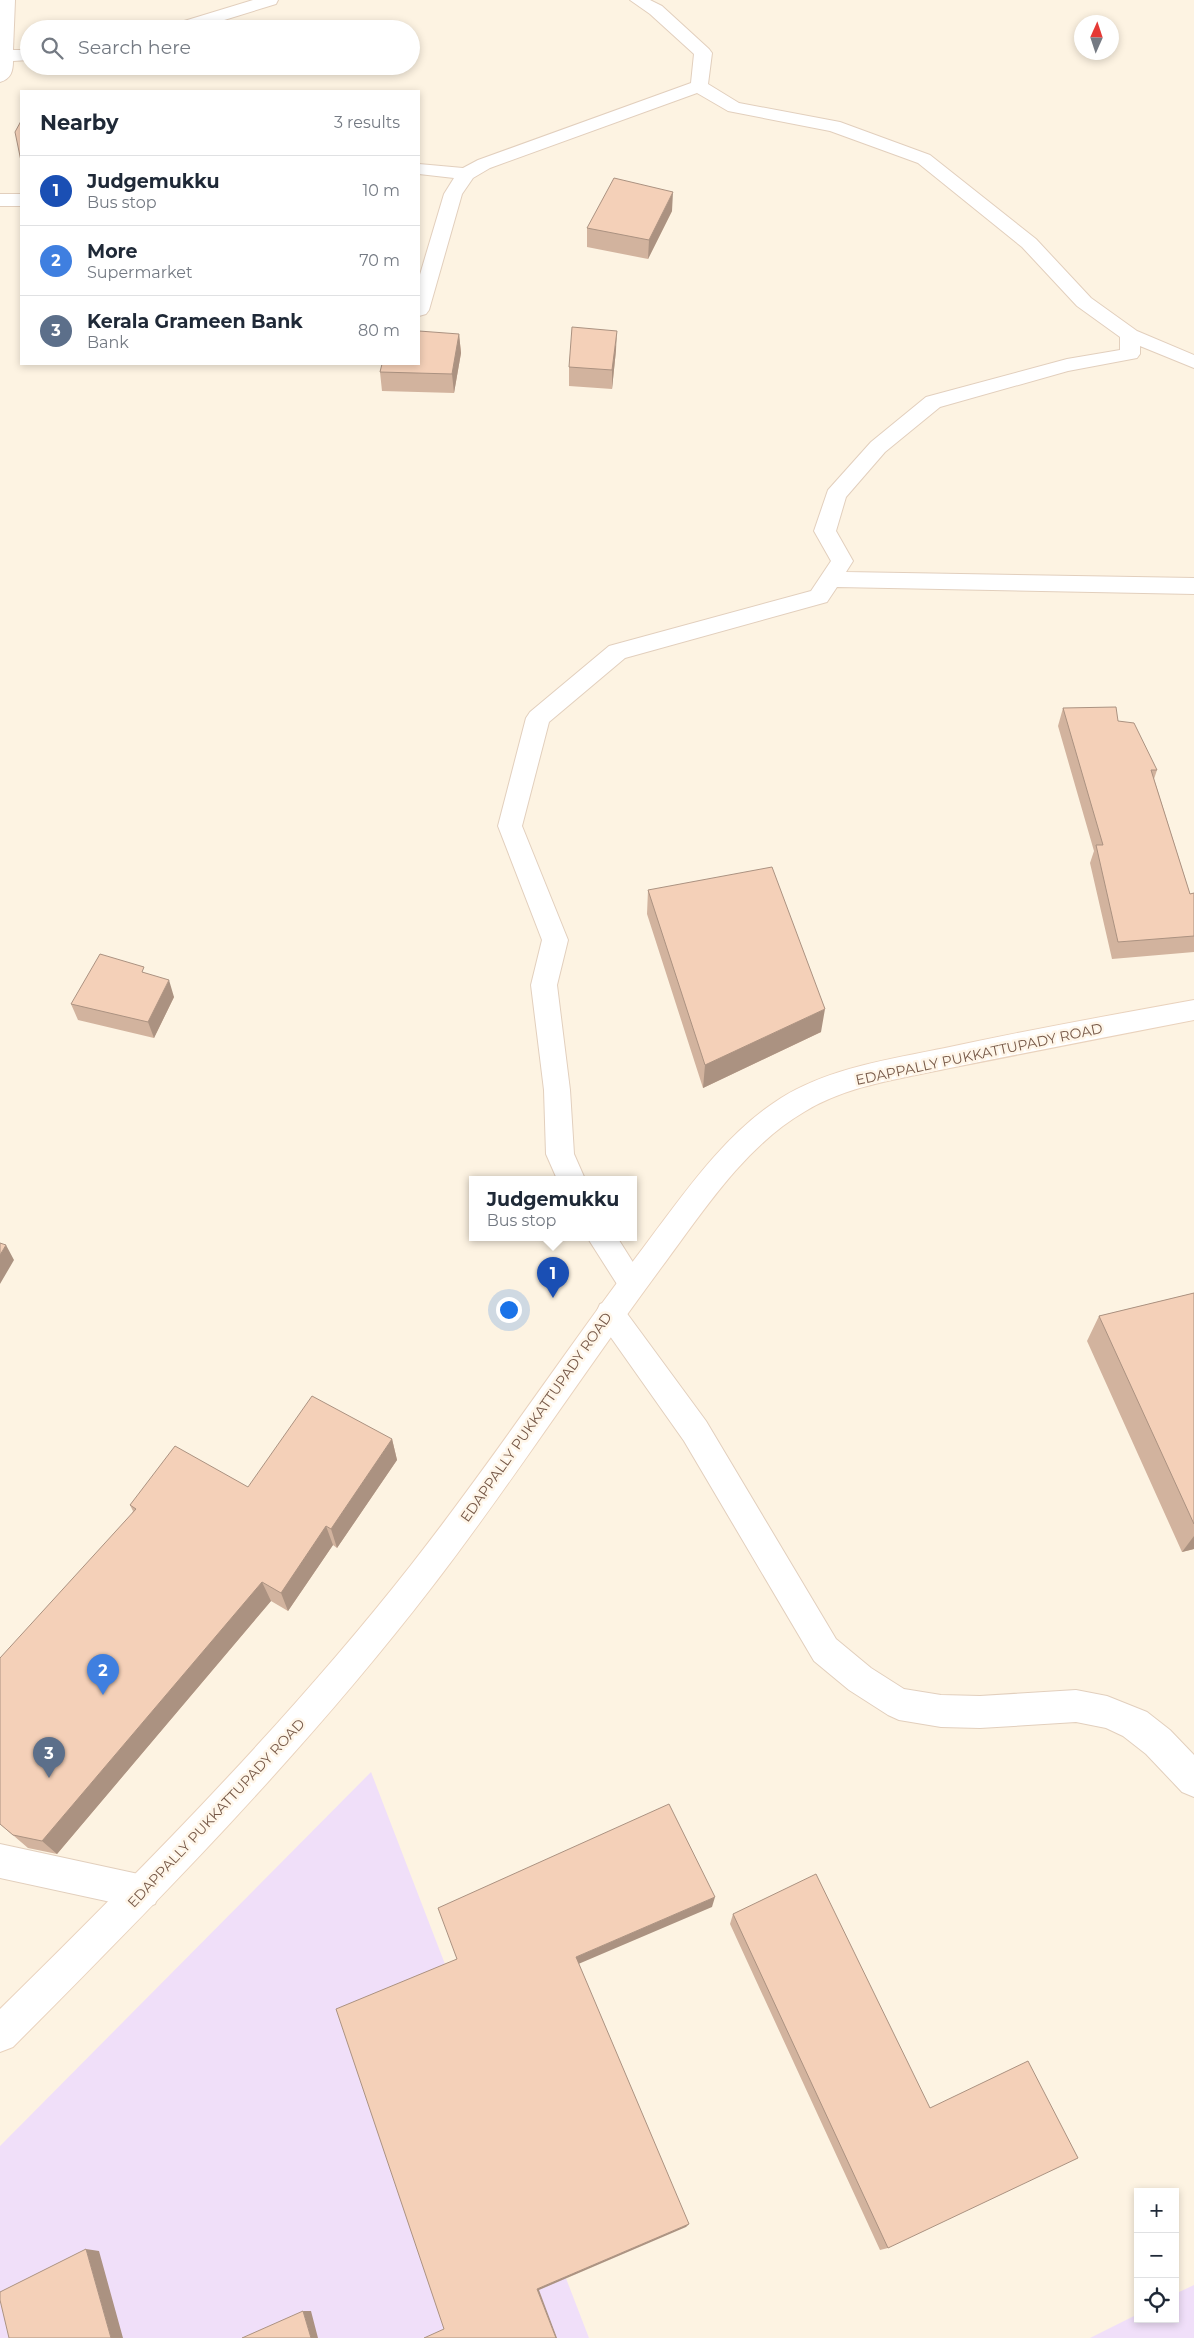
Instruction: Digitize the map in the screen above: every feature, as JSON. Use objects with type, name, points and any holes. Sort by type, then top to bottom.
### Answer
[{"type":"street","points":[[0,77],[4,72],[7,0]]},
{"type":"street","points":[[206,20],[270,0]]},
{"type":"street","points":[[638,0],[656,10],[703,54],[699,86]]},
{"type":"street","points":[[4,56],[20,55]]},
{"type":"street","points":[[420,307],[453,194],[466,174],[484,164],[699,86]]},
{"type":"street","points":[[699,86],[734,107],[834,126],[924,159],[1029,243],[1084,302],[1130,335],[1194,362]]},
{"type":"street","points":[[420,169],[466,174]]},
{"type":"street","points":[[0,200],[20,200]]},
{"type":"street","points":[[570,1176],[560,1154],[557,1090],[544,985],[555,940],[510,826],[538,718],[617,652],[818,597],[842,560],[825,531],[836,495],[878,447],[932,402],[1067,365],[1130,354],[1130,335]]},
{"type":"street","points":[[830,579],[1194,586]]},
{"type":"street","name":"EDAPPALLY PUKKATTUPADY ROAD","points":[[0,2034],[143,1892],[261,1769],[422,1576],[523,1439],[610,1313],[699,1196],[732,1159],[788,1108],[810,1096],[869,1075],[1194,1010]]},
{"type":"street","points":[[604,1241],[632,1283]]},
{"type":"street","points":[[610,1313],[695,1431],[826,1650],[860,1679],[899,1704],[941,1711],[980,1712],[1076,1706],[1107,1712],[1135,1724],[1158,1742],[1194,1780]]},
{"type":"street","points":[[0,1861],[143,1892]]},
{"type":"shaded area","points":[[371,1772],[589,2338],[0,2338],[0,2146]]},
{"type":"shaded area","points":[[1194,2285],[1194,2338],[1090,2338],[1134,2316],[1134,2323],[1179,2323],[1179,2292]]},
{"type":"building","points":[[20,123],[20,156],[15,132]]},
{"type":"building","points":[[614,178],[673,192],[649,240],[587,228]]},
{"type":"building","points":[[572,327],[617,331],[612,370],[569,367]]},
{"type":"building","points":[[420,331],[459,334],[452,374],[380,372],[382,365],[420,365]]},
{"type":"building","points":[[1116,707],[1118,721],[1134,723],[1157,770],[1151,770],[1190,894],[1194,893],[1194,936],[1118,942],[1096,845],[1103,845],[1063,708]]},
{"type":"building","points":[[772,867],[825,1009],[705,1065],[648,890]]},
{"type":"building","points":[[100,954],[144,967],[142,972],[169,980],[148,1022],[71,1004]]},
{"type":"building","points":[[0,1243],[6,1245],[0,1255]]},
{"type":"building","points":[[1194,1293],[1194,1524],[1099,1316]]},
{"type":"building","points":[[312,1396],[392,1439],[331,1529],[326,1526],[281,1593],[262,1582],[42,1841],[13,1835],[0,1824],[0,1658],[136,1509],[130,1505],[175,1446],[248,1487]]},
{"type":"building","points":[[669,1804],[715,1897],[576,1957],[689,2224],[537,2289],[556,2338],[424,2338],[444,2329],[336,2009],[457,1959],[438,1908]]},
{"type":"building","points":[[816,1874],[930,2108],[1028,2061],[1078,2158],[888,2248],[733,1914]]},
{"type":"building","points":[[86,2249],[111,2338],[9,2338],[0,2300],[0,2292]]},
{"type":"building","points":[[303,2311],[311,2338],[242,2338]]},
{"type":"place","name":"Judgemukku","points":[[553,1298]]},
{"type":"place","name":"More","points":[[103,1695]]},
{"type":"place","name":"Kerala Grameen Bank","points":[[49,1778]]}]
